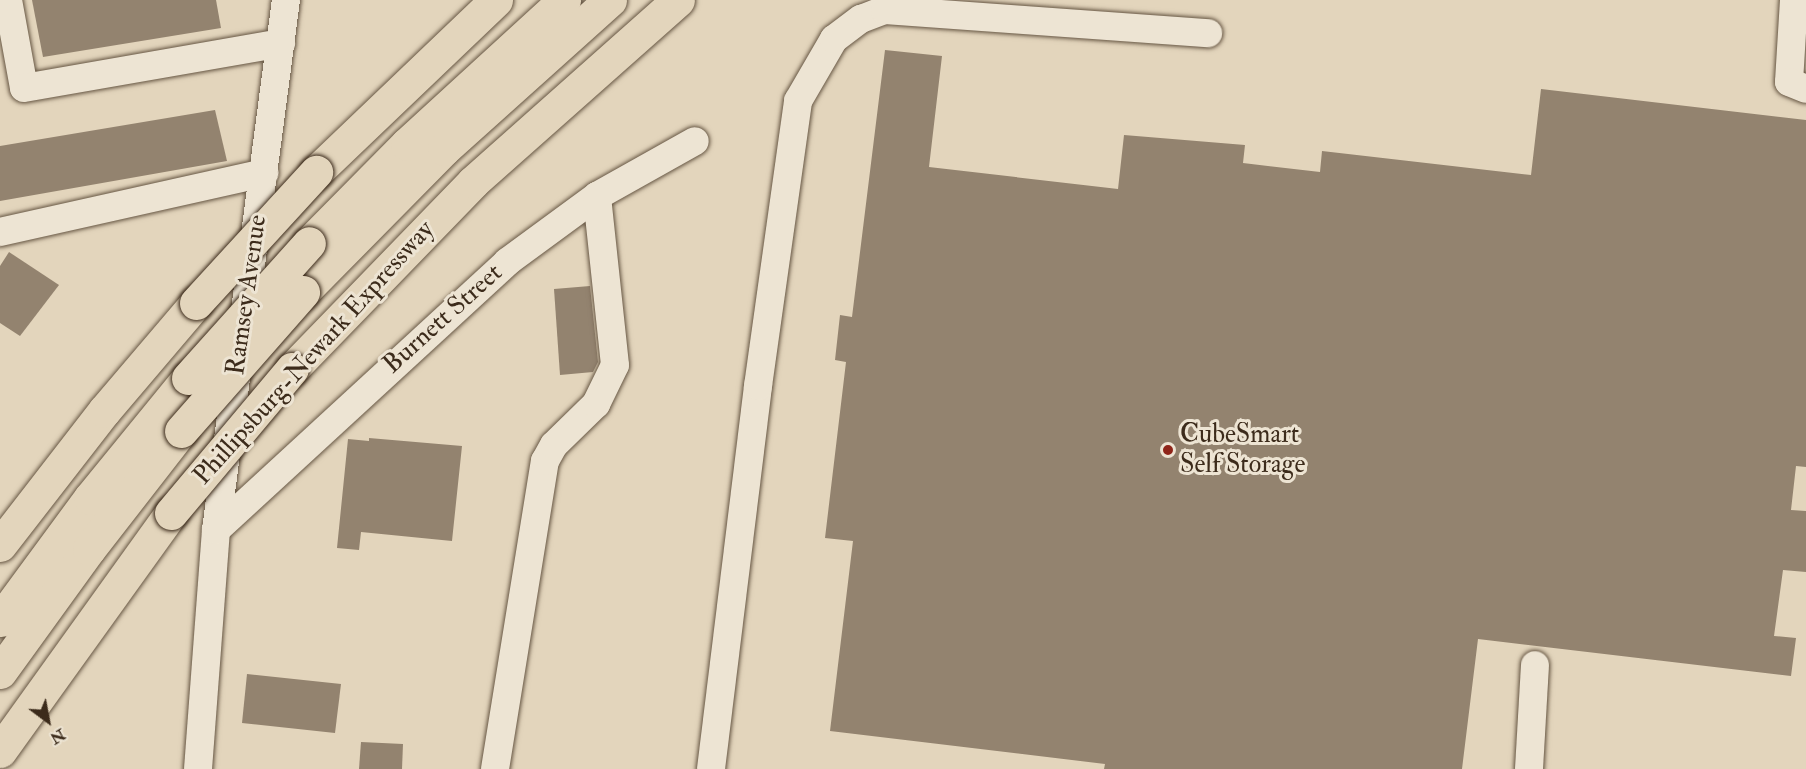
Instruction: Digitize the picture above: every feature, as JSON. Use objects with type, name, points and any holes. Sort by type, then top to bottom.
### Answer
[{"type":"highway","points":[[0,545],[98,419],[196,303],[316,172],[496,0]]},
{"type":"highway","points":[[0,620],[90,498],[188,378],[309,243],[415,136],[564,0]]},
{"type":"highway","name":"Phillipsburg-Newark Expressway","points":[[0,672],[89,549],[182,431],[303,292],[474,120],[609,0]]},
{"type":"highway","name":"Phillipsburg-Newark Expressway","points":[[0,751],[171,513],[292,369],[473,182],[678,0]]},
{"type":"street","points":[[8,0],[24,88],[281,43]]},
{"type":"street","name":"Ramsey Avenue","points":[[198,769],[216,530],[286,0]]},
{"type":"street","points":[[1794,0],[1789,82],[1806,89]]},
{"type":"street","points":[[711,769],[758,386],[798,101],[834,39],[861,20],[885,10],[1208,33]]},
{"type":"street","name":"Burnett Street","points":[[216,530],[507,262],[597,196],[695,141]]},
{"type":"street","points":[[0,232],[264,173]]},
{"type":"street","points":[[495,769],[545,461],[554,444],[596,404],[615,365],[597,196]]},
{"type":"street","points":[[1529,769],[1535,665]]},
{"type":"building","points":[[32,0],[216,0],[221,28],[43,57]]},
{"type":"building","name":"CubeSmart Self Storage","points":[[885,50],[942,56],[929,167],[1118,189],[1124,135],[1245,145],[1243,163],[1320,172],[1322,151],[1531,175],[1541,89],[1806,120],[1806,467],[1796,466],[1791,510],[1806,511],[1806,572],[1783,570],[1774,636],[1796,638],[1791,676],[1478,639],[1462,769],[1104,769],[1105,764],[830,731],[853,541],[825,538],[846,362],[835,360],[840,315],[852,317]]},
{"type":"building","points":[[215,110],[227,161],[0,201],[0,146]]},
{"type":"building","points":[[9,252],[59,285],[20,336],[0,323],[0,266]]},
{"type":"building","points":[[590,286],[598,362],[593,372],[560,375],[554,289]]},
{"type":"building","points":[[369,438],[462,446],[452,541],[361,532],[359,550],[337,548],[348,439],[369,441]]},
{"type":"building","points":[[247,674],[341,684],[335,733],[242,723]]},
{"type":"building","points":[[361,742],[403,744],[402,769],[359,769]]},
{"type":"place","name":"CubeSmart Self Storage","points":[[1168,450]]}]
